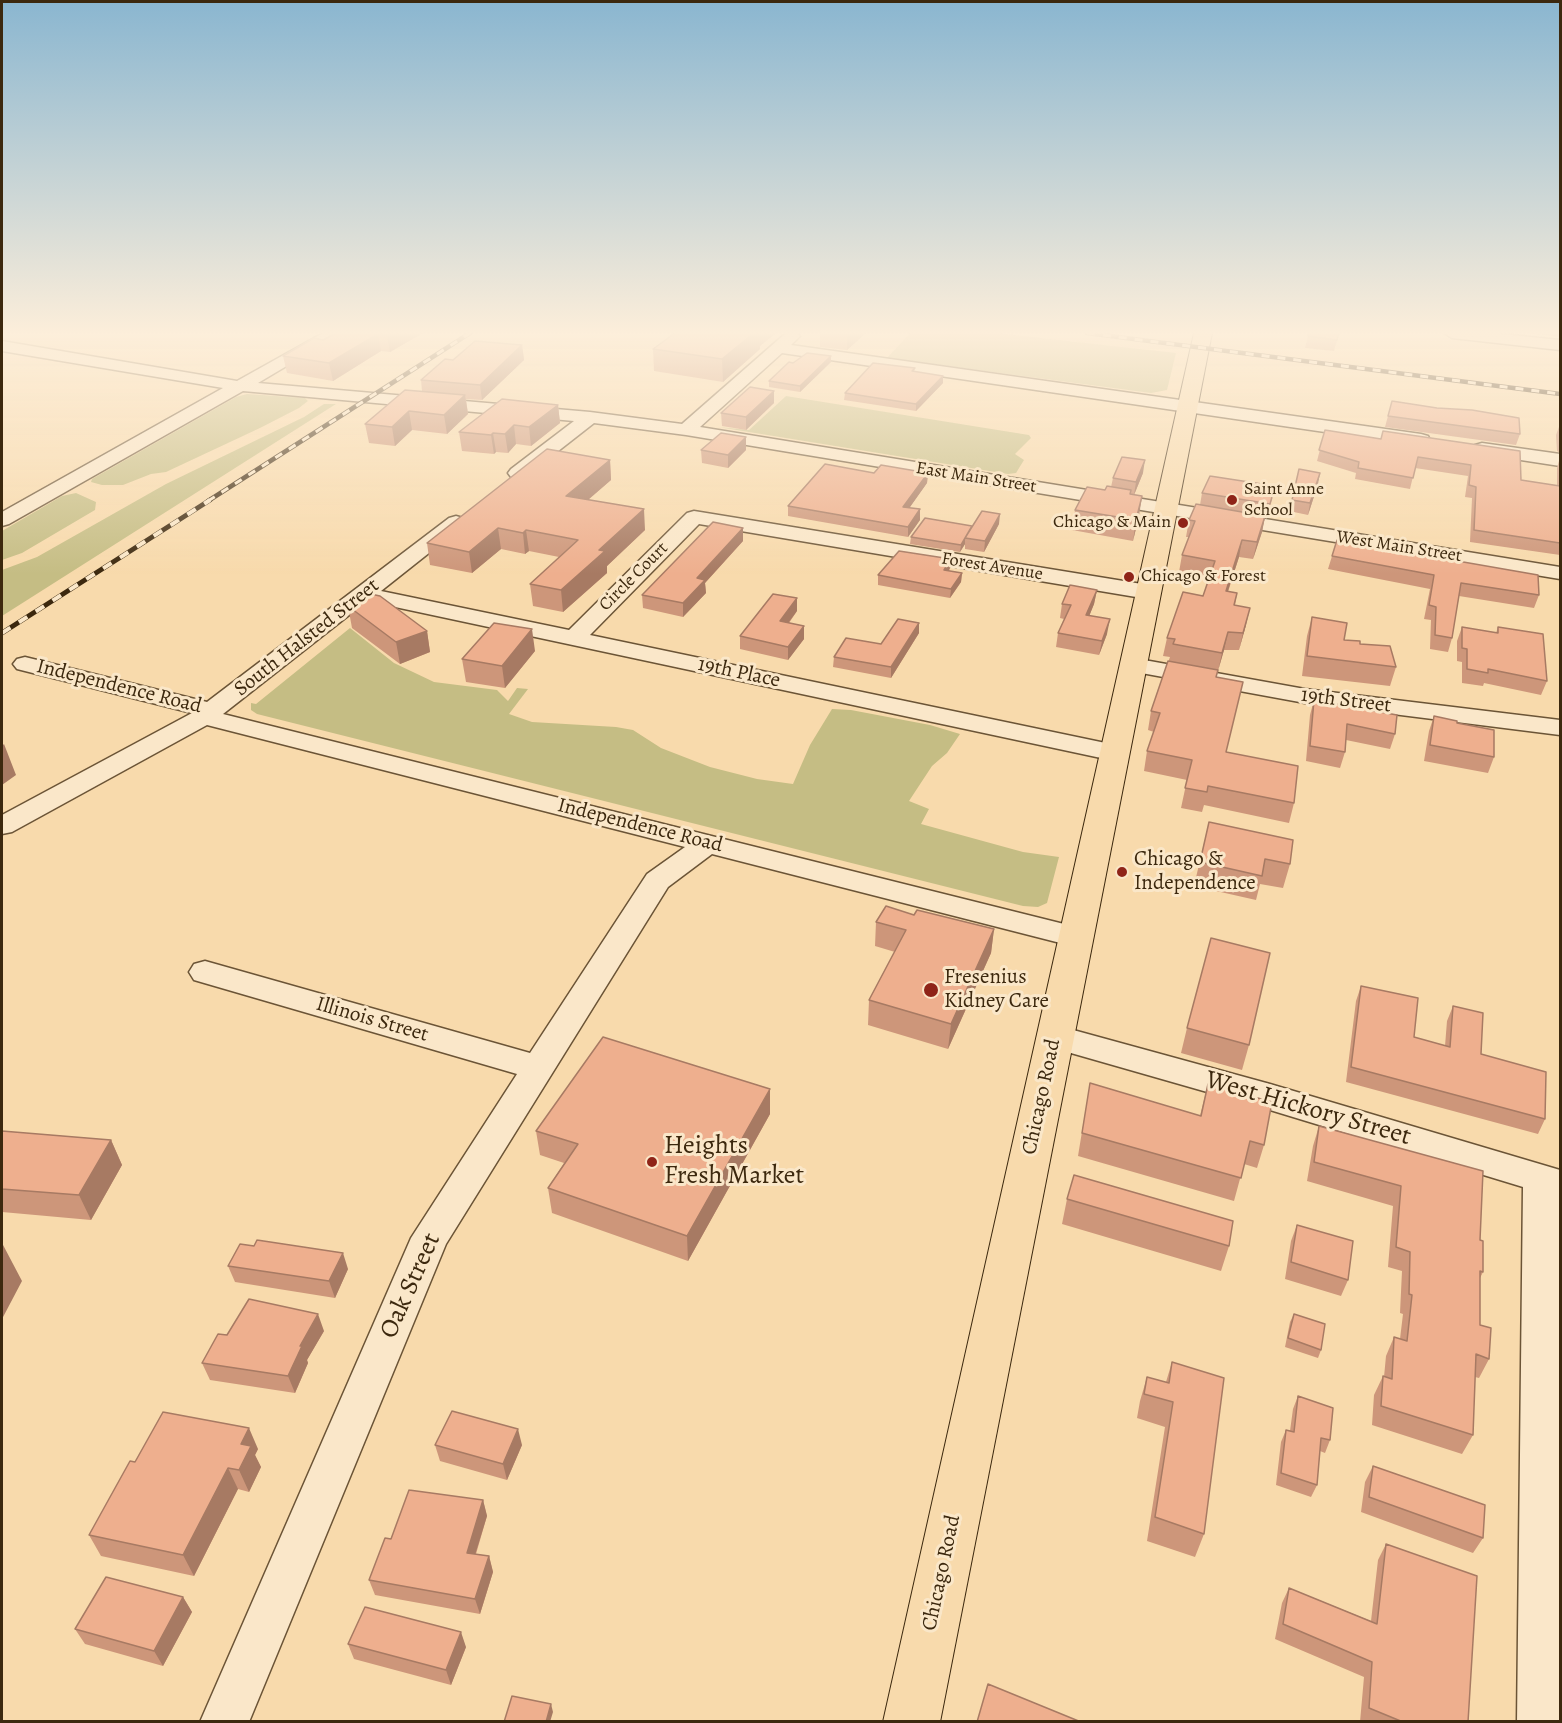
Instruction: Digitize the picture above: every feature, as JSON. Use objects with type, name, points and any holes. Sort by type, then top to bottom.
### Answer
[{"type":"main road","name":"Chicago Road","points":[[911,1722],[1186,413]]},
{"type":"street","points":[[2,520],[190,413]]},
{"type":"street","name":"East Main Street","points":[[549,413],[686,430],[1166,509]]},
{"type":"street","points":[[686,430],[705,413]]},
{"type":"street","points":[[1245,413],[1444,443]]},
{"type":"street","points":[[502,485],[590,417]]},
{"type":"street","points":[[1467,446],[1560,460]]},
{"type":"street","name":"South Halsted Street","points":[[2,826],[208,714],[475,507]]},
{"type":"street","name":"West Main Street","points":[[1166,509],[1560,573]]},
{"type":"street","name":"Forest Avenue","points":[[694,517],[1148,592]]},
{"type":"street","name":"Circle Court","points":[[574,638],[694,517]]},
{"type":"street","name":"19th Place","points":[[364,594],[1114,753]]},
{"type":"street","name":"Independence Road","points":[[25,664],[665,833],[1076,937]]},
{"type":"street","name":"19th Street","points":[[1133,665],[1305,696],[1560,729]]},
{"type":"street","name":"Oak Street","points":[[657,881],[665,833]]},
{"type":"street","name":"Oak Street","points":[[224,1722],[430,1238],[657,881],[709,843]]},
{"type":"street","name":"Illinois Street","points":[[205,972],[538,1068]]},
{"type":"street","name":"West Hickory Street","points":[[1055,1037],[1270,1097],[1551,1181]]},
{"type":"street","points":[[1542,1722],[1551,1181]]},
{"type":"shaded area","points":[[207,413],[288,413],[166,472],[151,474],[123,485],[102,485],[91,482],[92,479]]},
{"type":"shaded area","points":[[310,413],[321,413],[2,616],[2,570],[37,557],[166,484]]},
{"type":"shaded area","points":[[767,413],[894,413],[1029,435],[1031,438],[1015,454],[1024,460],[1016,473],[1008,474],[718,427],[749,430]]},
{"type":"shaded area","points":[[76,493],[96,502],[95,510],[22,553],[2,560],[2,531],[62,496]]},
{"type":"shaded area","points":[[350,628],[394,663],[434,682],[497,690],[508,701],[517,688],[528,689],[509,714],[532,722],[633,730],[661,748],[710,767],[757,779],[793,784],[810,745],[832,709],[851,710],[930,725],[960,734],[947,753],[932,766],[909,801],[929,809],[921,824],[1023,852],[1059,857],[1047,903],[1038,907],[1023,906],[257,714],[251,710],[251,703],[256,704]]},
{"type":"building","points":[[377,413],[406,413],[392,427],[365,424]]},
{"type":"building","points":[[483,413],[547,413],[529,427],[514,425],[505,434],[459,432]]},
{"type":"building","points":[[724,413],[750,413],[746,417]]},
{"type":"building","points":[[1389,413],[1492,413],[1519,418],[1520,434],[1388,416]]},
{"type":"building","points":[[1325,430],[1381,439],[1383,431],[1520,451],[1521,480],[1560,486],[1560,543],[1474,530],[1476,487],[1469,485],[1471,465],[1418,457],[1413,478],[1358,468],[1359,462],[1319,450]]},
{"type":"building","points":[[721,433],[746,437],[728,455],[701,450]]},
{"type":"building","points":[[547,449],[610,460],[566,496],[644,509],[599,550],[605,551],[561,590],[530,584],[578,540],[526,530],[523,533],[498,528],[469,552],[427,543]]},
{"type":"building","points":[[1122,457],[1145,460],[1136,482],[1113,478]]},
{"type":"building","points":[[825,464],[874,473],[881,465],[928,473],[903,507],[920,509],[908,527],[788,506]]},
{"type":"building","points":[[1299,469],[1320,473],[1310,503],[1292,500]]},
{"type":"building","points":[[1210,476],[1275,486],[1270,504],[1202,493]]},
{"type":"building","points":[[1107,486],[1131,490],[1130,494],[1142,496],[1136,520],[1075,510],[1087,487],[1105,490]]},
{"type":"building","points":[[1196,504],[1265,516],[1257,542],[1242,540],[1226,591],[1237,593],[1234,605],[1250,608],[1243,633],[1228,632],[1222,653],[1173,644],[1175,639],[1167,638],[1183,592],[1203,596],[1215,561],[1182,555],[1195,521],[1189,520]]},
{"type":"building","points":[[982,511],[1000,514],[985,541],[965,538]]},
{"type":"building","points":[[925,518],[972,526],[961,545],[911,537]]},
{"type":"building","points":[[713,522],[743,528],[697,578],[705,580],[683,603],[642,595]]},
{"type":"building","points":[[1337,540],[1538,575],[1539,595],[1461,583],[1452,638],[1435,635],[1436,607],[1429,605],[1434,575],[1332,556]]},
{"type":"building","points":[[899,551],[951,559],[944,570],[962,573],[951,589],[878,575]]},
{"type":"building","points":[[1070,585],[1097,590],[1086,615],[1110,619],[1102,641],[1058,633],[1071,605],[1062,604]]},
{"type":"building","points":[[366,593],[380,596],[427,631],[396,642],[348,606]]},
{"type":"building","points":[[773,594],[797,598],[780,621],[804,626],[788,647],[740,636]]},
{"type":"building","points":[[1312,617],[1347,623],[1344,640],[1360,641],[1360,644],[1390,646],[1396,667],[1307,656]]},
{"type":"building","points":[[898,619],[919,623],[891,667],[834,657],[846,638],[881,644]]},
{"type":"building","points":[[494,623],[532,629],[502,666],[462,659]]},
{"type":"building","points":[[1462,627],[1498,633],[1498,627],[1543,634],[1547,681],[1488,669],[1488,673],[1467,669],[1467,649],[1462,648]]},
{"type":"building","points":[[1168,661],[1218,670],[1216,677],[1243,682],[1226,752],[1298,766],[1294,803],[1208,786],[1207,792],[1185,788],[1192,760],[1147,751],[1160,713],[1151,711]]},
{"type":"building","points":[[1314,700],[1397,715],[1395,734],[1347,724],[1345,752],[1310,746]]},
{"type":"building","points":[[1434,716],[1494,730],[1494,757],[1430,745]]},
{"type":"building","points":[[1209,822],[1293,840],[1290,864],[1265,859],[1262,876],[1200,862]]},
{"type":"building","name":"Fresenius Kidney Care","points":[[886,906],[914,915],[917,910],[994,929],[951,1024],[869,1000],[906,930],[876,922]]},
{"type":"building","points":[[1211,938],[1270,953],[1249,1045],[1187,1028]]},
{"type":"building","points":[[1361,986],[1418,998],[1414,1037],[1450,1047],[1453,1006],[1483,1013],[1481,1054],[1546,1072],[1545,1119],[1351,1067]]},
{"type":"building","name":"Heights Fresh Market","points":[[603,1037],[770,1089],[687,1236],[548,1188],[578,1144],[536,1131]]},
{"type":"building","points":[[1090,1083],[1201,1116],[1208,1084],[1272,1102],[1264,1145],[1250,1141],[1241,1178],[1082,1133]]},
{"type":"building","points":[[1319,1126],[1483,1171],[1480,1240],[1483,1241],[1483,1272],[1480,1271],[1480,1325],[1491,1328],[1489,1359],[1476,1354],[1473,1435],[1381,1406],[1383,1376],[1392,1379],[1394,1337],[1407,1341],[1412,1295],[1409,1294],[1410,1252],[1396,1247],[1401,1186],[1314,1162]]},
{"type":"building","points":[[2,1131],[111,1140],[79,1195],[2,1189]]},
{"type":"building","points":[[1074,1175],[1233,1221],[1229,1246],[1067,1199]]},
{"type":"building","points":[[1297,1225],[1353,1241],[1348,1280],[1291,1262]]},
{"type":"building","points":[[257,1240],[343,1253],[329,1281],[228,1266],[240,1244],[254,1246]]},
{"type":"building","points":[[249,1299],[318,1314],[300,1346],[302,1346],[288,1376],[202,1363],[218,1334],[227,1335]]},
{"type":"building","points":[[1294,1314],[1325,1324],[1321,1350],[1288,1338]]},
{"type":"building","points":[[1172,1362],[1224,1378],[1204,1534],[1155,1517],[1173,1402],[1144,1394],[1147,1377],[1169,1383]]},
{"type":"building","points":[[1298,1396],[1333,1408],[1330,1440],[1321,1438],[1317,1485],[1281,1473],[1286,1430],[1294,1432]]},
{"type":"building","points":[[452,1411],[518,1429],[503,1464],[435,1445]]},
{"type":"building","points":[[163,1412],[249,1428],[241,1444],[251,1446],[239,1470],[228,1468],[183,1555],[89,1535],[130,1461],[135,1462]]},
{"type":"building","points":[[1373,1466],[1485,1505],[1483,1538],[1369,1497]]},
{"type":"building","points":[[409,1490],[483,1500],[467,1553],[489,1556],[475,1599],[369,1580],[385,1538],[391,1539]]},
{"type":"building","points":[[1386,1544],[1477,1576],[1468,1722],[1403,1722],[1369,1708],[1372,1662],[1283,1624],[1289,1588],[1377,1624]]},
{"type":"building","points":[[106,1577],[183,1597],[154,1651],[75,1629]]},
{"type":"building","points":[[365,1607],[461,1632],[446,1670],[348,1644]]},
{"type":"building","points":[[988,1684],[1081,1722],[977,1722]]},
{"type":"building","points":[[512,1696],[551,1704],[546,1722],[504,1722]]},
{"type":"railway","points":[[208,501],[345,413]]},
{"type":"railway","points":[[2,633],[210,500]]},
{"type":"place","name":"Saint Anne School","points":[[1232,500]]},
{"type":"place","name":"Chicago & Main","points":[[1183,523]]},
{"type":"place","name":"Chicago & Forest","points":[[1129,577]]},
{"type":"place","name":"Chicago & Independence","points":[[1122,872]]},
{"type":"place","name":"Fresenius Kidney Care","points":[[931,990]]},
{"type":"place","name":"Heights Fresh Market","points":[[652,1162]]}]
